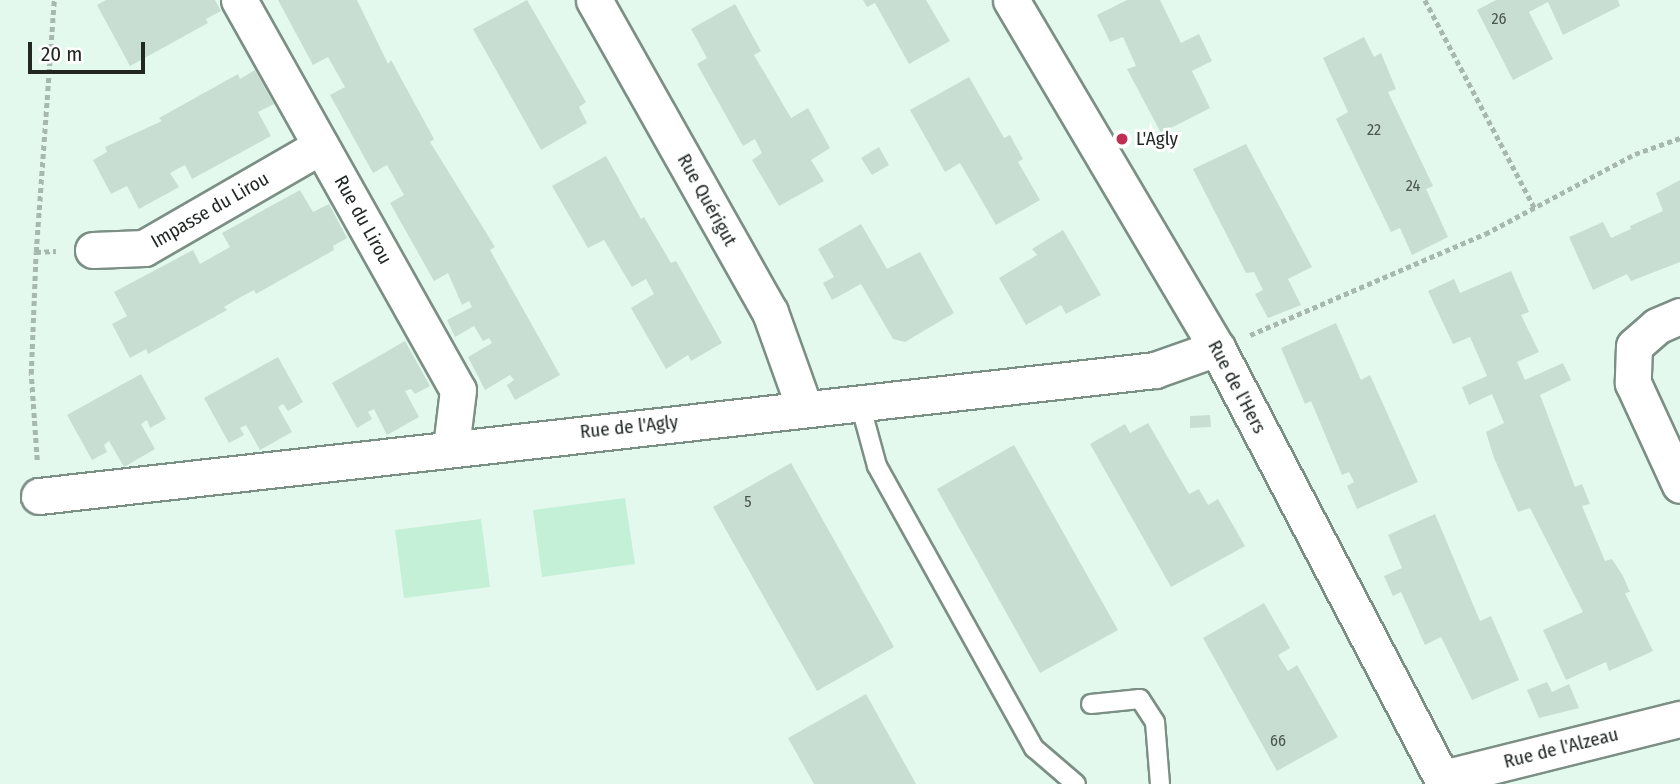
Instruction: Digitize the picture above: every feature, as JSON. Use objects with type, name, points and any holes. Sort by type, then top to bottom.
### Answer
[{"type":"street","name":"Rue du Lirou","points":[[239,0],[458,390],[451,447]]},
{"type":"street","name":"Rue Quérigut","points":[[594,0],[770,312],[804,407]]},
{"type":"street","name":"Rue de l'Hers","points":[[1011,0],[1217,348],[1444,781]]},
{"type":"street","name":"Impasse du Lirou","points":[[93,250],[144,248],[321,146]]},
{"type":"street","points":[[1680,316],[1657,326],[1634,346],[1633,371],[1633,383],[1680,485]]},
{"type":"street","name":"Rue de l'Agly","points":[[39,496],[859,400],[1155,370],[1217,348]]},
{"type":"street","name":"Rue de l'Alzeau","points":[[1444,781],[1680,719]]},
{"type":"lane","points":[[859,400],[877,466],[1034,748],[1076,784]]},
{"type":"lane","points":[[1090,704],[1140,699],[1156,722],[1160,784]]},
{"type":"path","points":[[39,496],[31,374],[54,0]]},
{"type":"path","points":[[1424,0],[1535,209]]},
{"type":"path","points":[[1217,348],[1535,209],[1635,154],[1680,138]]},
{"type":"green space","points":[[625,498],[635,564],[542,577],[533,510]]},
{"type":"green space","points":[[481,519],[490,587],[404,598],[395,530]]},
{"type":"building","points":[[106,0],[215,0],[221,11],[206,19],[208,23],[130,66],[97,5]]},
{"type":"building","points":[[278,0],[357,0],[388,64],[391,60],[434,139],[430,142],[495,247],[490,250],[560,375],[515,400],[507,385],[514,380],[510,375],[485,390],[468,357],[492,343],[489,338],[483,341],[474,326],[455,337],[447,320],[472,307],[469,301],[462,305],[448,273],[434,281],[390,203],[404,195],[387,165],[373,173],[330,95],[345,87],[328,57],[313,65]]},
{"type":"building","points":[[527,0],[586,102],[579,107],[587,123],[541,150],[473,29]]},
{"type":"building","points":[[863,0],[926,0],[950,41],[909,64],[875,3],[867,7]]},
{"type":"building","points":[[1127,0],[1160,0],[1181,43],[1199,34],[1212,61],[1192,71],[1210,108],[1161,133],[1127,69],[1136,66],[1123,37],[1110,42],[1097,15]]},
{"type":"building","points":[[1496,0],[1618,0],[1620,6],[1563,35],[1548,2],[1529,12],[1553,59],[1513,80],[1477,10]]},
{"type":"building","points":[[735,4],[761,51],[754,55],[791,118],[808,108],[830,148],[811,160],[824,181],[779,206],[752,160],[762,153],[755,139],[743,146],[697,64],[707,58],[691,29]]},
{"type":"building","points":[[1364,37],[1374,57],[1381,53],[1396,89],[1388,92],[1433,186],[1426,189],[1448,237],[1412,255],[1400,228],[1391,232],[1336,119],[1348,112],[1323,58]]},
{"type":"building","points":[[255,70],[274,104],[258,112],[271,136],[192,179],[185,165],[170,173],[179,187],[139,209],[127,186],[111,194],[93,160],[107,152],[105,147],[162,121],[159,118],[238,74],[240,79]]},
{"type":"building","points":[[969,77],[1004,138],[1010,135],[1023,159],[1018,162],[1040,200],[996,225],[960,163],[945,172],[910,110]]},
{"type":"building","points":[[1246,144],[1312,267],[1288,279],[1301,305],[1268,318],[1255,294],[1263,290],[1254,272],[1246,273],[1193,169]]},
{"type":"building","points":[[879,147],[889,165],[872,175],[861,158]]},
{"type":"building","points":[[606,156],[641,219],[644,217],[671,263],[676,261],[722,343],[691,361],[688,355],[666,369],[631,308],[654,294],[646,279],[632,287],[604,240],[588,248],[552,186]]},
{"type":"building","points":[[1680,180],[1680,262],[1631,281],[1627,274],[1593,290],[1569,237],[1603,222],[1611,238],[1631,229],[1630,226],[1663,211],[1656,193]]},
{"type":"building","points":[[300,190],[313,212],[329,204],[347,238],[333,246],[334,250],[256,294],[254,290],[239,298],[224,307],[227,310],[148,354],[146,349],[130,358],[112,324],[127,316],[114,292],[193,250],[200,264],[230,247],[222,233]]},
{"type":"building","points":[[861,224],[887,269],[920,252],[954,313],[905,342],[893,339],[861,284],[832,300],[823,283],[834,277],[818,249]]},
{"type":"building","points":[[1063,230],[1101,295],[1066,314],[1061,305],[1026,325],[999,278],[1037,255],[1032,249]]},
{"type":"building","points":[[1511,271],[1529,312],[1521,315],[1539,352],[1517,362],[1525,380],[1563,363],[1571,380],[1540,395],[1575,487],[1582,484],[1590,504],[1582,506],[1605,561],[1612,559],[1623,576],[1630,592],[1625,593],[1653,651],[1609,671],[1606,662],[1566,680],[1543,630],[1583,612],[1530,508],[1518,512],[1494,458],[1486,432],[1504,423],[1492,394],[1469,405],[1462,387],[1487,376],[1470,337],[1453,344],[1428,291],[1454,279],[1460,293]]},
{"type":"building","points":[[1336,323],[1361,380],[1370,375],[1418,482],[1357,509],[1347,486],[1354,482],[1349,472],[1342,475],[1311,401],[1305,404],[1281,348]]},
{"type":"building","points":[[405,341],[430,386],[415,394],[411,389],[405,391],[419,417],[387,435],[374,409],[368,412],[372,419],[357,428],[332,383]]},
{"type":"building","points":[[278,357],[303,402],[288,411],[283,404],[278,407],[292,432],[260,450],[246,425],[240,428],[244,435],[229,443],[204,398]]},
{"type":"building","points":[[141,374],[166,419],[150,428],[147,420],[141,424],[155,449],[124,467],[109,441],[104,445],[107,452],[92,460],[67,415]]},
{"type":"building","points":[[1210,415],[1211,427],[1190,428],[1190,416]]},
{"type":"building","points":[[1148,423],[1189,494],[1199,489],[1208,505],[1218,499],[1245,546],[1171,587],[1090,444],[1125,424],[1130,433]]},
{"type":"building","points":[[1014,445],[1118,630],[1040,673],[937,489]]},
{"type":"building","points":[[791,463],[894,647],[817,691],[713,507]]},
{"type":"building","points":[[1435,514],[1480,621],[1491,616],[1519,680],[1472,700],[1441,637],[1425,645],[1401,592],[1393,596],[1384,576],[1402,568],[1388,535]]},
{"type":"building","points":[[1264,603],[1290,648],[1278,655],[1288,671],[1297,665],[1338,737],[1277,771],[1203,638]]},
{"type":"building","points":[[1547,682],[1552,692],[1569,684],[1579,708],[1539,718],[1527,690]]},
{"type":"building","points":[[866,694],[916,784],[814,784],[788,738]]},
{"type":"place","name":"L'Agly","points":[[1122,139]]}]
